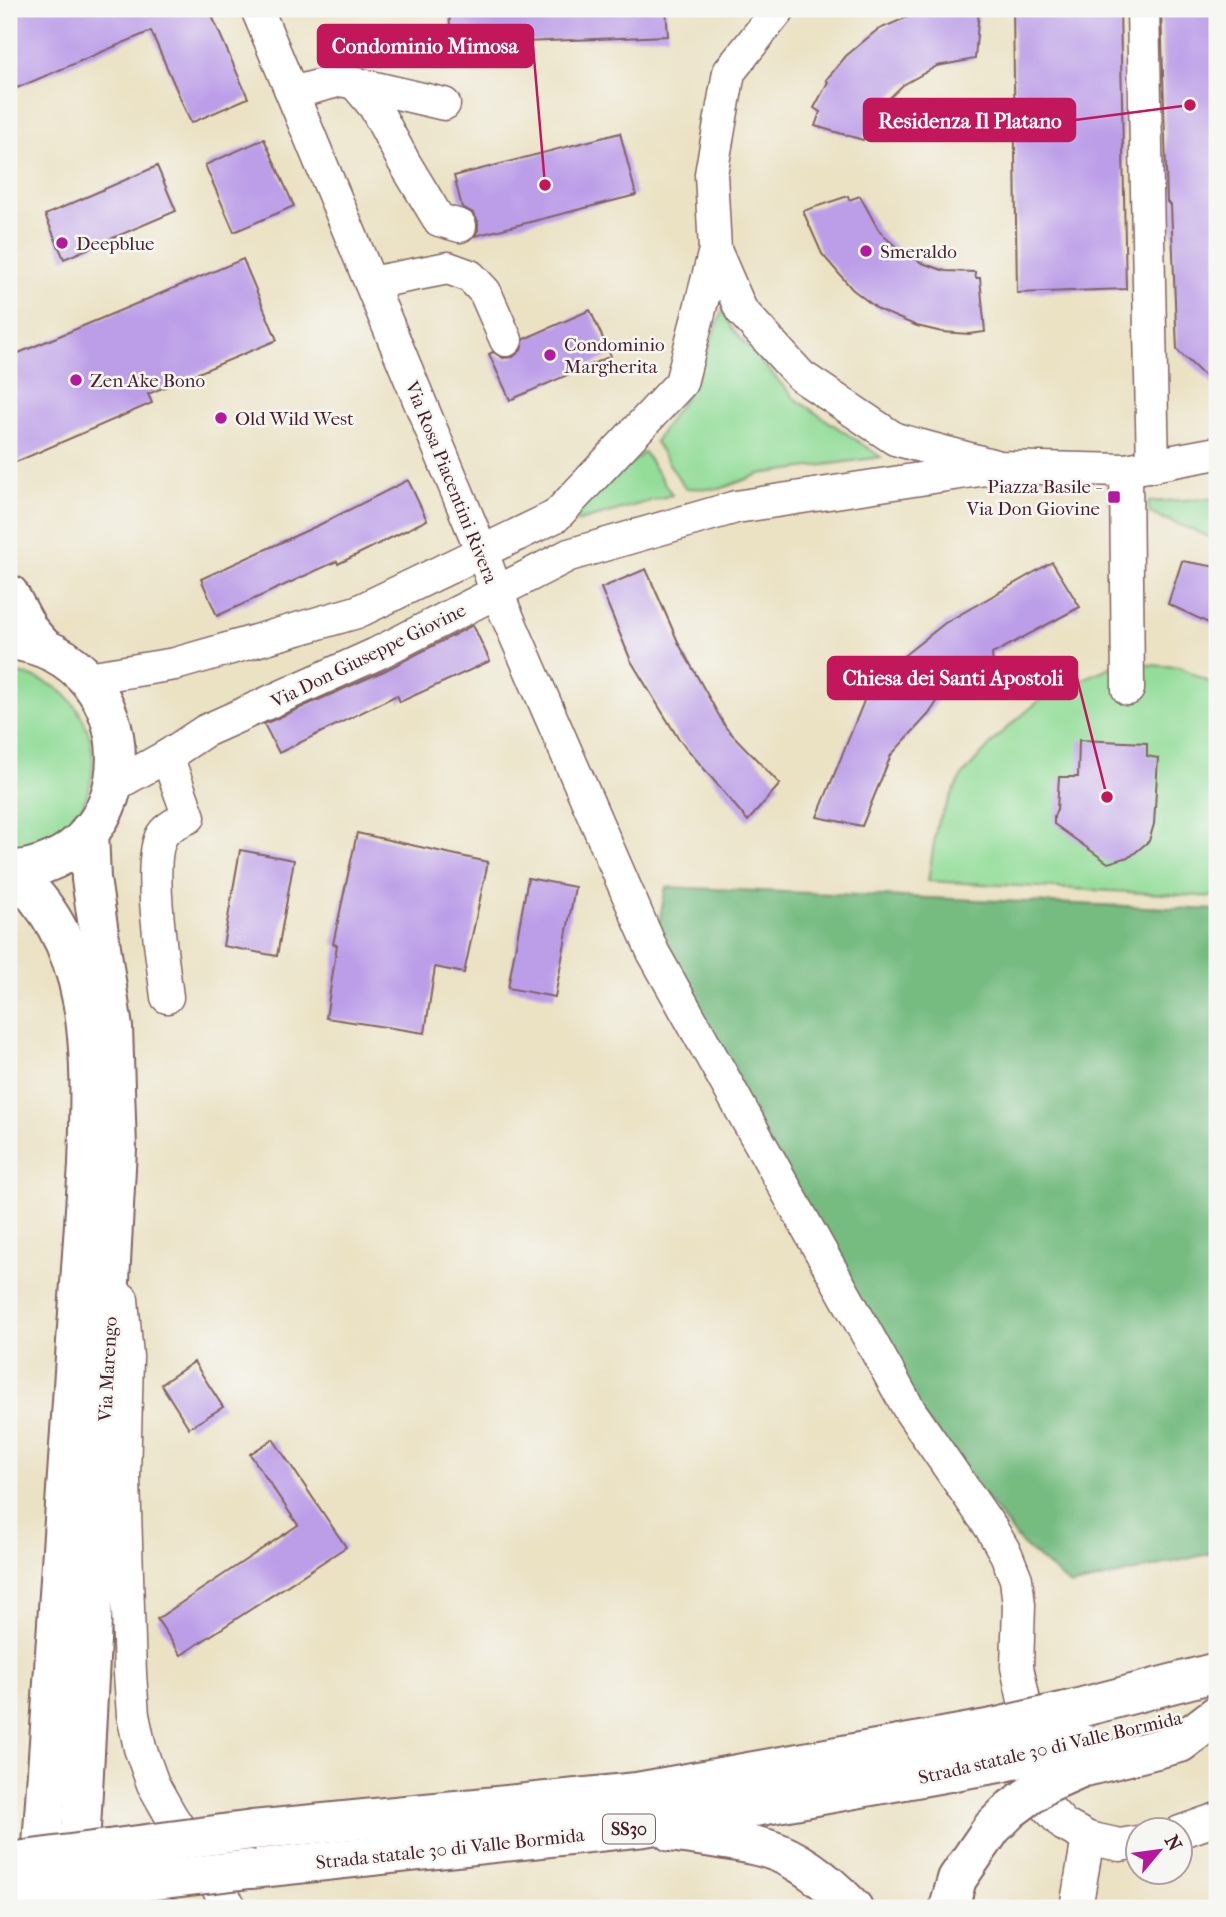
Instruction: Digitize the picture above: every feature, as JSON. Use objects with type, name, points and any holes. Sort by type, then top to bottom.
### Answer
[{"type":"main road","points":[[9,594],[29,631],[27,644],[71,663],[100,695],[112,721],[117,748],[113,786],[103,811],[89,831],[71,848],[51,860],[27,869],[9,871]]},
{"type":"main road","name":"Via Marengo","points":[[76,1908],[117,1150],[116,1063],[111,1002],[91,878],[89,831]]},
{"type":"main road","name":"Via Marengo","points":[[9,871],[24,883],[48,911],[70,954],[86,1022],[90,1082],[87,1179],[38,1908]]},
{"type":"main road","name":"Strada statale 30 di Valle Bormida","points":[[9,1862],[253,1830],[637,1792],[999,1745],[1080,1741],[1216,1685]]},
{"type":"main road","points":[[949,1908],[957,1879],[992,1828],[1011,1809],[1045,1784],[1080,1741],[1180,1743],[1217,1715]]},
{"type":"main road","name":"Strada statale 30 di Valle Bormida","points":[[9,1897],[645,1827],[999,1745]]},
{"type":"main road","points":[[645,1827],[769,1849],[806,1867],[853,1908]]},
{"type":"street","name":"Via Rosa Piacentini Rivera","points":[[257,9],[497,593],[653,952],[910,1411],[1006,1554],[1016,1579],[1020,1605],[1017,1667],[1046,1806],[1064,1825],[1088,1838]]},
{"type":"street","points":[[87,678],[175,664],[357,612],[555,516],[681,383],[715,250],[710,174],[729,72],[779,9]]},
{"type":"street","points":[[1128,689],[1139,468],[1143,9]]},
{"type":"street","points":[[292,93],[341,80],[444,104]]},
{"type":"street","points":[[355,83],[375,107],[439,220],[460,226]]},
{"type":"street","points":[[715,250],[741,310],[801,376],[895,439],[999,467],[1139,468],[1217,472]]},
{"type":"street","points":[[371,283],[448,268],[470,276],[485,292],[506,340]]},
{"type":"street","points":[[1139,468],[1217,453]]},
{"type":"street","name":"Via Don Giuseppe Giovine","points":[[113,786],[205,731],[376,654],[569,555],[736,507],[999,467]]},
{"type":"street","points":[[167,756],[188,817],[162,834],[156,857],[155,881],[167,997]]},
{"type":"street","points":[[115,1224],[127,1357],[125,1492],[133,1715],[140,1748],[153,1784],[231,1908]]},
{"type":"street","points":[[1194,1827],[1217,1819]]},
{"type":"street","points":[[1076,1908],[1088,1838],[1124,1844]]},
{"type":"green space","points":[[723,309],[733,330],[794,398],[881,457],[760,474],[720,489],[685,488],[655,442],[697,378]]},
{"type":"green space","points":[[644,452],[672,495],[558,527]]},
{"type":"green space","points":[[1217,498],[1217,540],[1150,513],[1148,502]]},
{"type":"green space","points":[[1120,663],[1180,667],[1217,686],[1217,897],[928,881],[937,824],[961,777],[1000,734],[1046,695]]},
{"type":"green space","points":[[9,671],[30,676],[57,688],[78,711],[88,731],[92,776],[86,798],[75,818],[60,835],[33,850],[9,855]]},
{"type":"green space","points":[[666,887],[1217,910],[1217,1552],[1071,1586],[1021,1543],[886,1367],[653,952]]},
{"type":"building","points":[[25,9],[209,9],[248,98],[191,123],[151,31],[17,88],[9,70],[9,16]]},
{"type":"building","points":[[449,9],[666,9],[668,36],[451,45]]},
{"type":"building","points":[[926,9],[979,9],[975,59],[937,66],[903,85],[876,111],[863,140],[815,126],[820,112],[814,108],[828,82],[826,80],[846,56],[877,30]]},
{"type":"building","points":[[1013,9],[1120,9],[1126,289],[1017,293]]},
{"type":"building","points":[[1161,9],[1217,9],[1217,388],[1177,350],[1171,205],[1167,202]]},
{"type":"building","points":[[620,133],[636,195],[475,236],[478,221],[473,213],[462,207],[454,176]]},
{"type":"building","points":[[264,139],[294,206],[234,232],[205,165]]},
{"type":"building","points":[[157,166],[176,211],[64,259],[45,215]]},
{"type":"building","points":[[848,196],[849,200],[860,196],[886,238],[922,263],[945,271],[975,272],[976,278],[980,278],[985,332],[942,332],[917,326],[879,310],[852,289],[822,254],[803,211]]},
{"type":"building","points":[[243,259],[277,340],[148,394],[152,403],[9,465],[9,357]]},
{"type":"building","name":"Condominio Margherita","points":[[590,310],[611,356],[510,400],[489,354],[493,352],[503,358],[513,357],[521,350],[524,339]]},
{"type":"building","points":[[408,480],[427,520],[338,564],[337,561],[217,616],[201,579],[319,525]]},
{"type":"building","points":[[1182,561],[1217,567],[1217,627],[1168,604]]},
{"type":"building","points":[[1052,562],[1080,607],[992,654],[993,666],[942,694],[929,714],[891,755],[862,826],[817,817],[872,681],[945,623]]},
{"type":"building","points":[[646,569],[679,644],[726,728],[780,784],[748,821],[678,738],[631,661],[601,588]]},
{"type":"building","points":[[473,625],[490,661],[400,702],[397,695],[279,753],[264,724],[384,671]]},
{"type":"building","points":[[1079,740],[1147,743],[1147,756],[1158,758],[1154,824],[1149,841],[1131,856],[1108,863],[1054,824],[1059,777],[1078,777]]},
{"type":"building","points":[[357,833],[488,862],[464,973],[435,967],[425,1033],[326,1018],[337,945],[333,944]]},
{"type":"building","points":[[240,850],[294,860],[277,956],[223,946]]},
{"type":"building","points":[[528,878],[575,887],[555,997],[508,988]]},
{"type":"building","points":[[194,1362],[223,1407],[189,1428],[161,1384]]},
{"type":"building","points":[[273,1439],[346,1547],[181,1655],[157,1619],[298,1525],[250,1454]]},
{"type":"place","name":"Residenza Il Platano","points":[[1190,105]]},
{"type":"place","name":"Condominio Mimosa","points":[[545,185]]},
{"type":"place","name":"Deepblue","points":[[62,243]]},
{"type":"place","name":"Smeraldo","points":[[866,251]]},
{"type":"place","name":"Condominio Margherita","points":[[550,355]]},
{"type":"place","name":"Zen Ake Bono","points":[[76,380]]},
{"type":"place","name":"Old Wild West","points":[[221,418]]},
{"type":"place","name":"Piazza Basile - Via Don Giovine","points":[[1114,497]]},
{"type":"place","name":"Chiesa dei Santi Apostoli","points":[[1107,797]]}]
